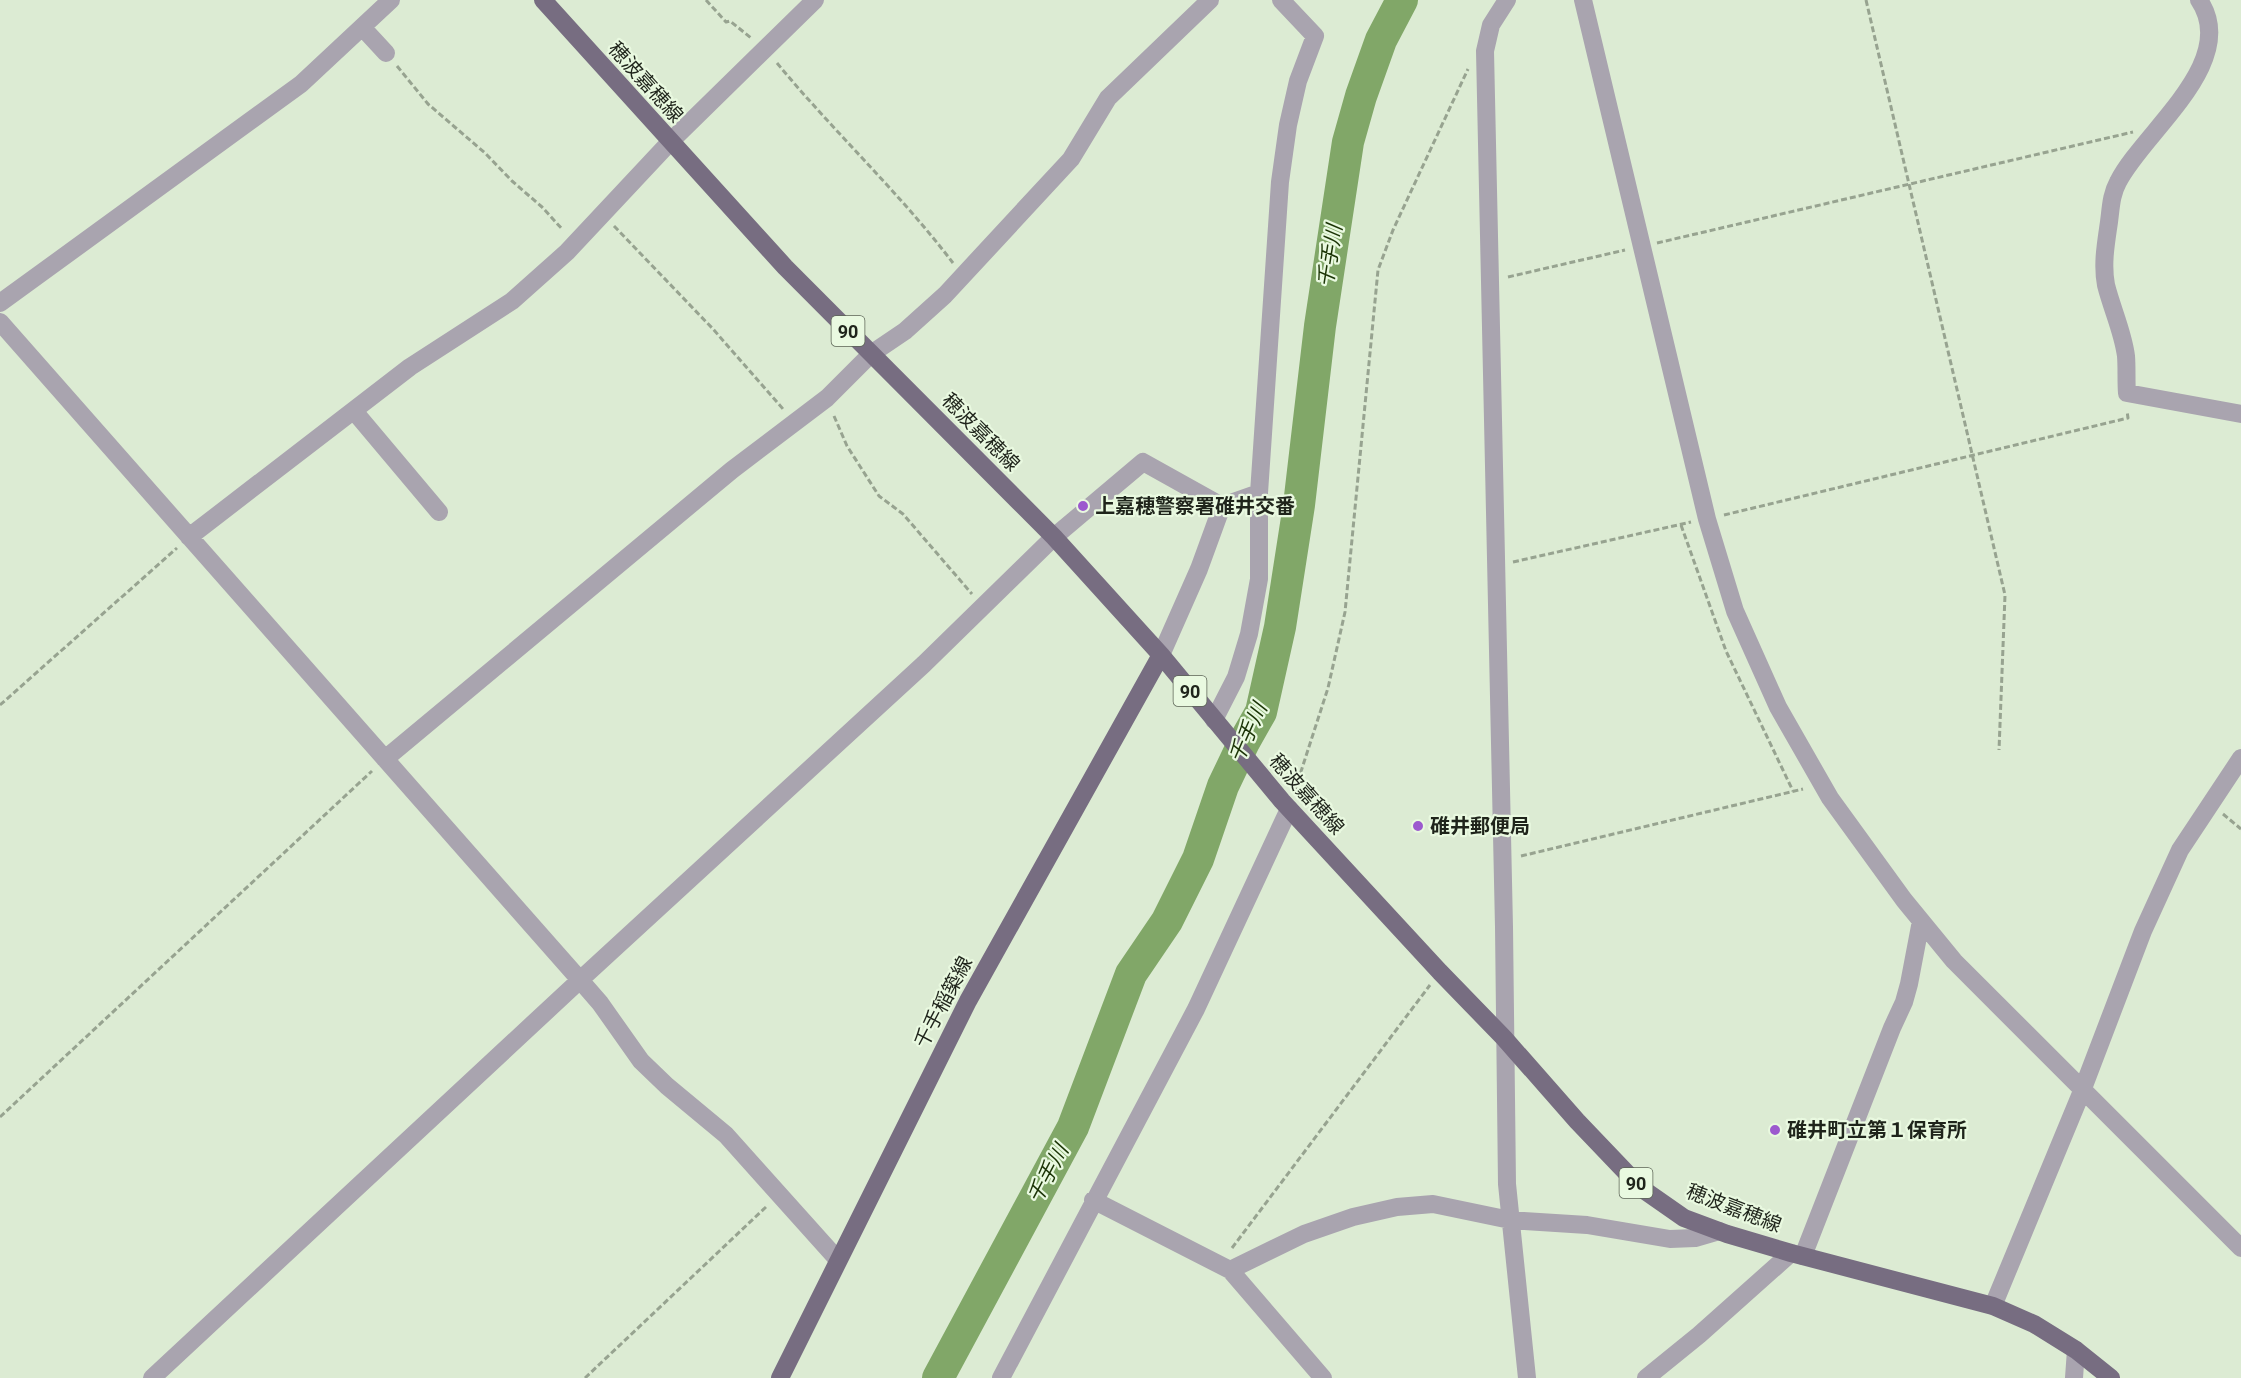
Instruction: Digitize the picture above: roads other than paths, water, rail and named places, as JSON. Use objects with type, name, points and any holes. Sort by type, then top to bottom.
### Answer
[{"type":"main road","name":"穂波嘉穂線","points":[[543,0],[785,267],[1054,537],[1161,655],[1286,805],[1641,1188],[1684,1218],[1719,1231],[1797,1255],[1994,1305],[2034,1324],[2076,1350],[2111,1378]]},
{"type":"main road","name":"千手稲築線","points":[[780,1378],[968,1001],[1161,655]]},
{"type":"street","points":[[0,303],[301,84],[391,0]]},
{"type":"street","points":[[189,537],[410,367],[512,301],[575,244],[670,142],[815,0]]},
{"type":"street","points":[[385,759],[732,470],[827,398],[871,354],[905,331],[945,295],[1071,159],[1108,98],[1210,0]]},
{"type":"street","points":[[1217,724],[1236,677],[1249,634],[1259,579],[1259,493],[1280,182],[1288,125],[1298,81],[1315,36],[1281,0]]},
{"type":"street","points":[[1507,0],[1491,25],[1485,51],[1503,861],[1507,1184],[1527,1378]]},
{"type":"street","points":[[1583,0],[1707,519],[1735,611],[1778,707],[1837,807],[1921,921],[1954,961],[2241,1248]]},
{"type":"street","points":[[2199,0],[2205,7],[2211,24],[2212,44],[2206,65],[2164,124],[2136,155],[2118,181],[2111,199],[2104,258],[2105,275],[2126,355],[2127,393],[2241,414]]},
{"type":"street","points":[[362,27],[386,53]]},
{"type":"street","points":[[0,322],[600,1003],[641,1061],[726,1135],[838,1260]]},
{"type":"street","points":[[354,411],[440,512]]},
{"type":"street","points":[[152,1378],[924,664],[1054,537],[1143,462],[1222,506],[1259,493]]},
{"type":"street","points":[[1161,655],[1199,569],[1222,506]]},
{"type":"street","points":[[1994,1305],[2082,1091],[2143,932],[2180,850],[2241,758]]},
{"type":"street","points":[[1001,1378],[1196,1009],[1286,805]]},
{"type":"street","points":[[1646,1378],[1797,1255],[1904,1002],[1921,921]]},
{"type":"street","points":[[1094,1200],[1225,1267],[1323,1378]]},
{"type":"street","points":[[1225,1267],[1304,1234],[1353,1217],[1397,1207],[1433,1204],[1510,1220],[1587,1225],[1670,1239],[1695,1238],[1719,1231]]},
{"type":"street","points":[[2074,1378],[2076,1350]]},
{"type":"waterway","name":"千手川","points":[[938,1378],[1073,1127],[1131,974],[1167,921],[1198,859],[1223,786],[1261,712],[1280,627],[1299,505],[1320,326],[1348,142],[1381,40],[1402,0]]},
{"type":"place","name":"上嘉穂警察署碓井交番","points":[[1083,506]]},
{"type":"place","name":"碓井郵便局","points":[[1418,826]]},
{"type":"place","name":"碓井町立第１保育所","points":[[1775,1130]]}]
